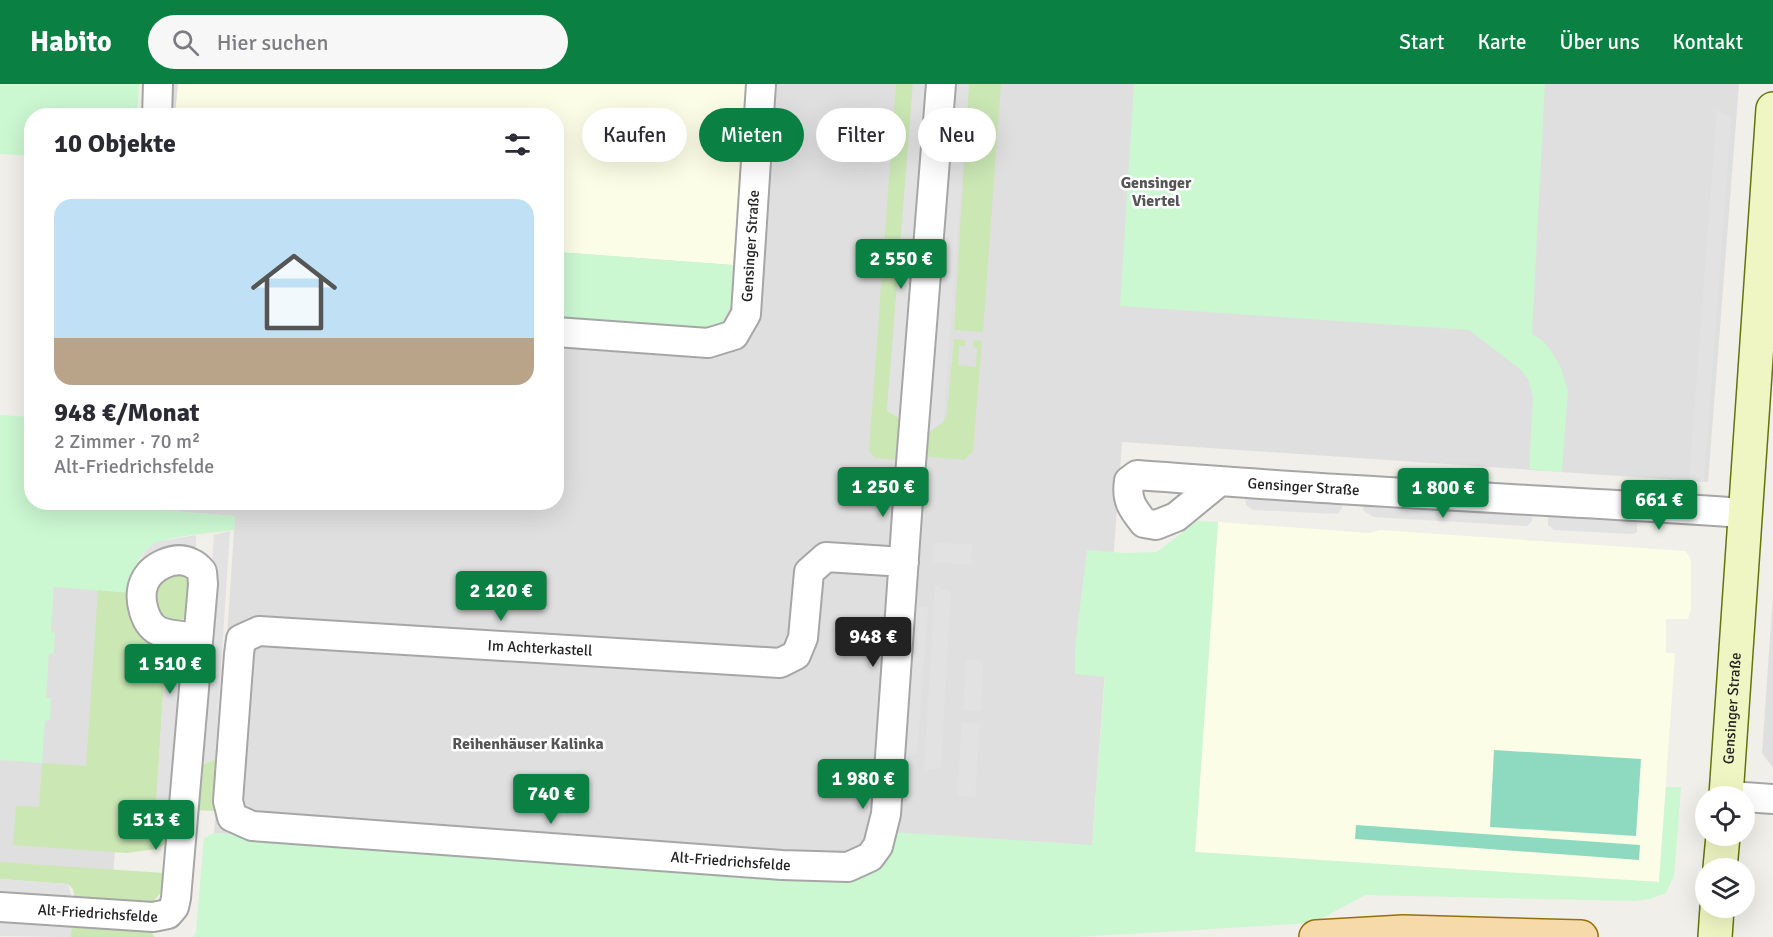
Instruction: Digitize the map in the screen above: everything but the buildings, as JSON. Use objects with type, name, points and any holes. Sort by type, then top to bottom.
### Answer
[{"type":"main road","points":[[1316,937],[1403,932],[1581,937]]},
{"type":"street","points":[[157,108],[158,84]]},
{"type":"street","name":"Gensinger Straße","points":[[564,333],[708,344],[734,335],[746,314],[761,84]]},
{"type":"street","name":"Alt-Friedrichsfelde","points":[[232,817],[252,826],[782,865],[848,867],[870,857],[878,846],[883,831],[886,804],[941,84]]},
{"type":"street","name":"Gensinger Straße","points":[[1734,786],[1745,513],[1773,109]]},
{"type":"street","name":"Gensinger Straße","points":[[1220,481],[1745,513]]},
{"type":"street","name":"Im Achterkastell","points":[[232,817],[228,801],[241,639],[259,632],[780,663],[796,655],[803,638],[809,572],[826,557],[904,562]]},
{"type":"street","name":"Alt-Friedrichsfelde","points":[[0,907],[153,916],[168,914],[174,907],[177,898],[198,638]]},
{"type":"street","name":"Gensinger Straße","points":[[1755,798],[1773,799]]},
{"type":"street","points":[[1715,937],[1717,918]]},
{"type":"shaded area","points":[[173,84],[1739,84],[1708,482],[1122,442],[1092,845],[886,850],[845,879],[214,833],[235,516],[159,510],[564,510],[564,108],[171,108]]},
{"type":"shaded area","points":[[178,84],[748,84],[746,108],[699,108],[699,162],[742,162],[733,265],[564,253],[564,108],[176,108]]},
{"type":"shaded area","points":[[913,84],[931,84],[929,108],[918,108],[918,162],[924,162],[902,425],[899,418],[887,411]]},
{"type":"shaded area","points":[[953,84],[969,84],[967,108],[951,108]]},
{"type":"shaded area","points":[[1717,109],[1728,115],[1731,121],[1704,482],[1689,480]]},
{"type":"shaded area","points":[[947,162],[963,162],[943,422],[926,434]]},
{"type":"shaded area","points":[[1244,493],[1342,499],[1342,508],[1338,514],[1253,510],[1246,505]]},
{"type":"shaded area","points":[[1364,501],[1532,511],[1532,521],[1527,526],[1373,517],[1363,510]]},
{"type":"shaded area","points":[[1548,513],[1637,518],[1637,532],[1633,534],[1554,530],[1548,525]]},
{"type":"shaded area","points":[[139,519],[113,877],[0,871],[0,525]]},
{"type":"shaded area","points":[[1218,522],[1370,533],[1380,530],[1686,551],[1691,560],[1691,608],[1688,619],[1666,619],[1666,653],[1675,653],[1659,882],[1195,852]]},
{"type":"shaded area","points":[[230,531],[215,759],[198,767],[214,535]]},
{"type":"shaded area","points":[[196,535],[196,547],[175,550],[149,567],[139,562],[146,550],[156,542]]},
{"type":"shaded area","points":[[934,543],[972,544],[971,564],[933,563]]},
{"type":"shaded area","points":[[935,585],[951,592],[941,767],[924,771]]},
{"type":"shaded area","points":[[1773,594],[1773,768],[1762,753]]},
{"type":"shaded area","points":[[911,606],[928,607],[917,754],[900,753]]},
{"type":"shaded area","points":[[966,660],[978,660],[983,664],[981,711],[963,710]]},
{"type":"shaded area","points":[[165,663],[183,664],[173,804],[156,803]]},
{"type":"shaded area","points":[[962,722],[980,724],[975,797],[957,796]]},
{"type":"shaded area","points":[[0,879],[68,884],[73,901],[0,897]]},
{"type":"shaded area","points":[[0,919],[72,925],[71,937],[0,936]]},
{"type":"green space","points":[[0,84],[139,84],[137,108],[24,108],[24,156],[0,154]]},
{"type":"green space","points":[[896,84],[913,84],[887,410],[899,418],[902,425],[899,460],[875,458],[869,451],[890,162],[906,162],[906,108],[894,108]]},
{"type":"green space","points":[[969,84],[1001,84],[996,153],[996,108],[968,108]]},
{"type":"green space","points":[[1134,84],[1545,84],[1532,334],[1543,341],[1552,352],[1561,368],[1568,391],[1562,472],[1529,469],[1533,397],[1528,379],[1520,369],[1469,330],[1120,306]]},
{"type":"green space","points":[[964,162],[995,162],[983,332],[954,330]]},
{"type":"green space","points":[[564,253],[733,265],[731,305],[723,321],[710,330],[564,320]]},
{"type":"green space","points":[[954,339],[965,340],[965,346],[959,346],[958,365],[976,367],[977,348],[973,347],[974,340],[982,341],[973,451],[964,460],[924,456],[926,434],[943,423],[947,413]]},
{"type":"green space","points":[[0,415],[24,417],[24,510],[158,510],[235,516],[234,530],[176,538],[154,544],[147,549],[138,564],[132,593],[54,587],[51,632],[55,633],[54,653],[49,654],[46,698],[51,698],[50,720],[45,721],[42,763],[0,760]]},
{"type":"green space","points":[[1197,521],[1218,522],[1195,852],[1659,882],[1666,787],[1681,787],[1674,876],[1666,893],[1650,899],[1633,901],[1365,895],[1313,923],[1076,937],[193,937],[196,933],[204,838],[214,833],[845,879],[870,872],[884,862],[892,832],[1092,845],[1105,677],[1075,674],[1075,647],[1087,550],[1125,553],[1157,552]]},
{"type":"green space","points":[[177,574],[189,581],[191,614],[184,619],[168,623],[153,607],[156,583],[165,576]]},
{"type":"green space","points":[[98,590],[132,593],[184,648],[183,664],[165,663],[155,827],[172,828],[168,842],[156,849],[126,853],[13,845],[16,806],[39,807],[42,763],[86,766]]},
{"type":"green space","points":[[1494,750],[1641,759],[1636,836],[1490,827]]},
{"type":"green space","points":[[219,757],[215,811],[195,810],[198,767]]},
{"type":"green space","points":[[1356,825],[1640,845],[1639,860],[1355,839]]},
{"type":"green space","points":[[0,862],[164,873],[168,884],[153,902],[142,905],[75,901],[73,889],[68,884],[0,879]]},
{"type":"green space","points":[[72,925],[149,930],[155,937],[70,937]]},
{"type":"district","name":"Gensinger Viertel","points":[[1156,191]]},
{"type":"district","name":"Reihenhäuser Kalinka","points":[[528,743]]}]
